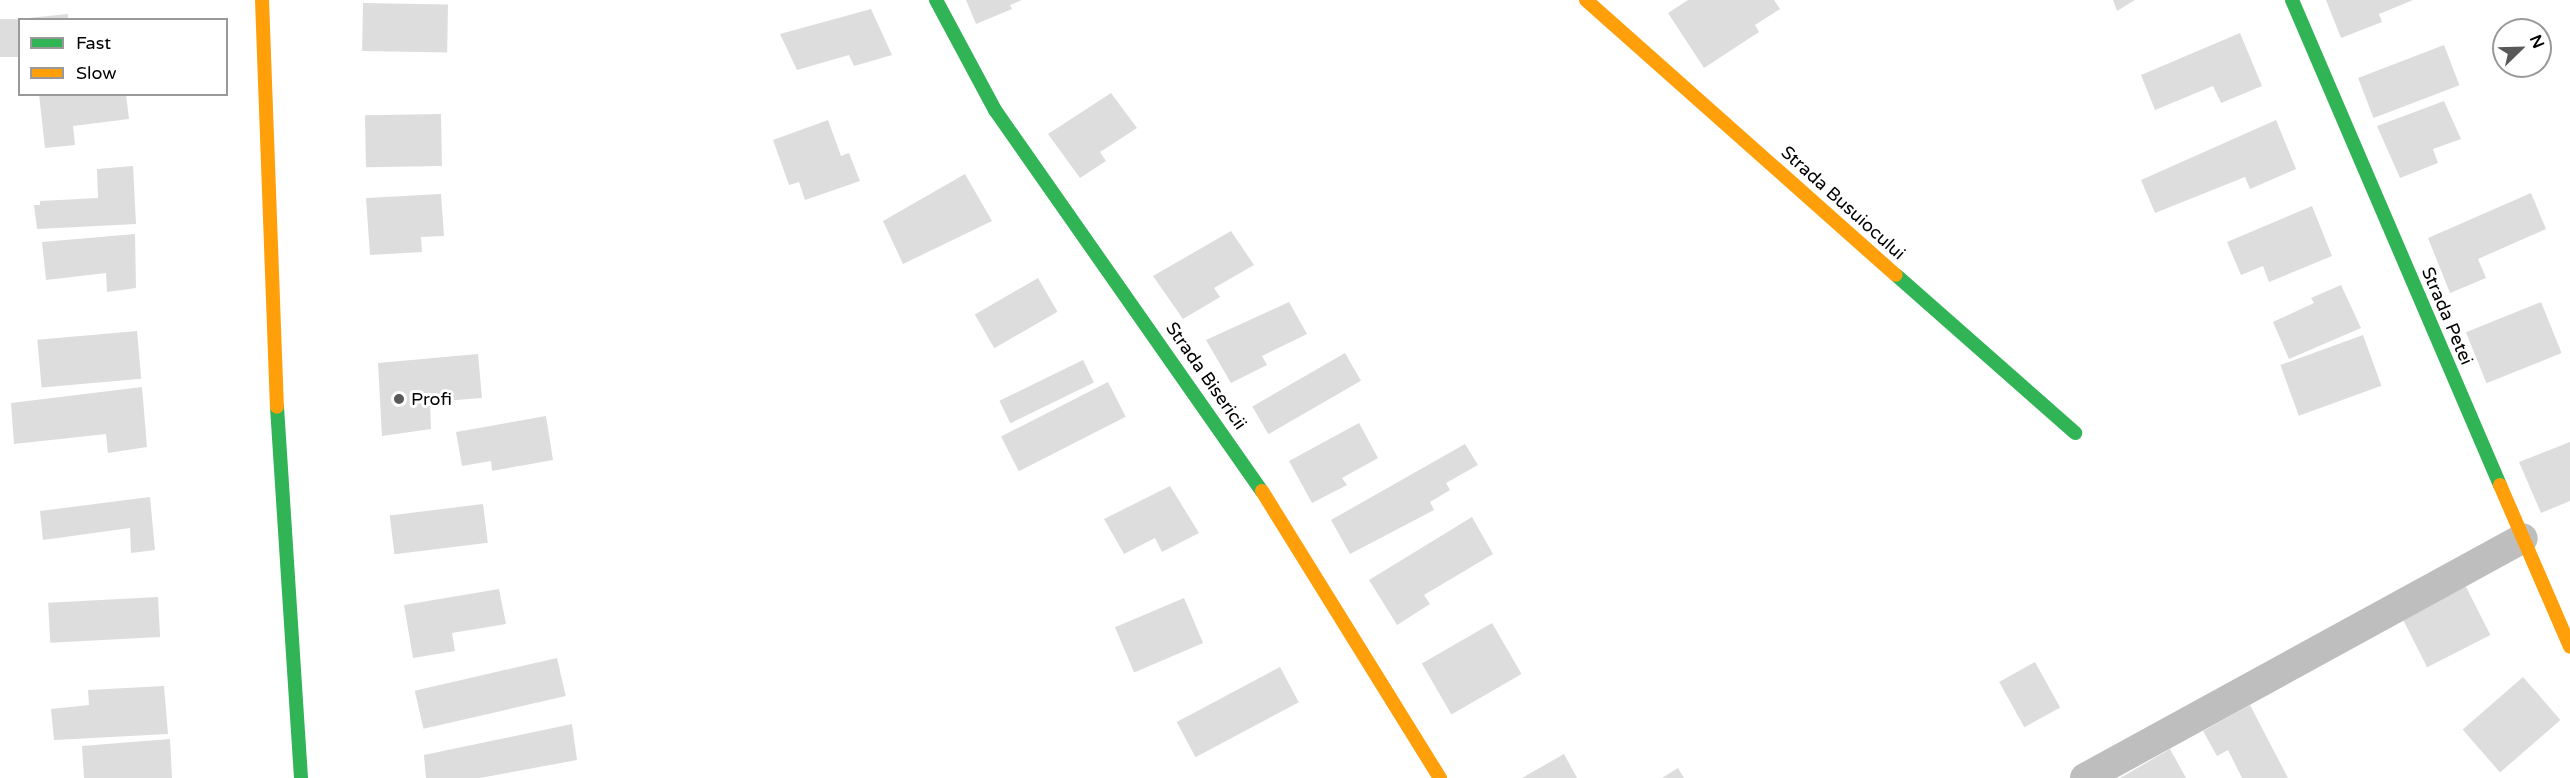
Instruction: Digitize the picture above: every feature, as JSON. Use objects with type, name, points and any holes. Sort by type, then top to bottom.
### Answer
[{"type":"street","points":[[262,0],[270,292],[301,778]]},
{"type":"street","name":"Strada Bisericii","points":[[936,0],[995,110],[1245,463],[1440,778]]},
{"type":"street","name":"Strada Busuiocului","points":[[1586,0],[2075,433]]},
{"type":"street","name":"Strada Petei","points":[[2292,0],[2570,647]]},
{"type":"street","points":[[2085,778],[2523,538]]},
{"type":"building","points":[[966,0],[1022,0],[1010,5],[1012,9],[976,24]]},
{"type":"building","points":[[1688,0],[1774,0],[1780,9],[1755,25],[1759,32],[1704,68],[1668,13]]},
{"type":"building","points":[[2113,0],[2135,0],[2117,11]]},
{"type":"building","points":[[2326,0],[2413,0],[2379,14],[2382,22],[2341,38]]},
{"type":"building","points":[[363,3],[448,4],[447,52],[362,51]]},
{"type":"building","points":[[871,9],[892,55],[854,66],[849,55],[797,70],[780,34]]},
{"type":"building","points":[[68,14],[68,18],[28,18]]},
{"type":"building","points":[[0,19],[18,19],[18,57],[0,57]]},
{"type":"building","points":[[2240,33],[2262,86],[2221,103],[2213,86],[2155,110],[2141,75]]},
{"type":"building","points":[[2444,45],[2459,85],[2374,118],[2358,78]]},
{"type":"building","points":[[1111,93],[1137,128],[1100,152],[1106,161],[1080,178],[1048,134]]},
{"type":"building","points":[[39,96],[126,96],[129,119],[73,126],[75,145],[45,148]]},
{"type":"building","points":[[2444,101],[2461,139],[2433,149],[2438,163],[2400,178],[2377,126]]},
{"type":"building","points":[[441,114],[442,166],[366,167],[365,115]]},
{"type":"building","points":[[828,120],[841,156],[849,153],[860,181],[805,200],[799,182],[789,185],[773,140]]},
{"type":"building","points":[[2276,120],[2296,169],[2250,189],[2245,177],[2155,213],[2141,180]]},
{"type":"building","points":[[133,166],[136,224],[37,229],[34,205],[40,205],[40,201],[98,198],[97,169]]},
{"type":"building","points":[[965,174],[992,221],[903,264],[883,221]]},
{"type":"building","points":[[2531,193],[2546,229],[2478,259],[2486,278],[2450,293],[2428,238]]},
{"type":"building","points":[[441,194],[444,236],[421,237],[422,252],[370,255],[366,198]]},
{"type":"building","points":[[2312,206],[2332,256],[2269,282],[2263,266],[2241,275],[2227,242]]},
{"type":"building","points":[[1231,231],[1254,265],[1214,288],[1220,297],[1183,319],[1153,276]]},
{"type":"building","points":[[135,234],[136,288],[107,292],[106,273],[46,280],[42,242]]},
{"type":"building","points":[[1038,278],[1058,312],[994,348],[975,314]]},
{"type":"building","points":[[2341,285],[2361,328],[2289,359],[2273,322],[2314,303],[2311,298]]},
{"type":"building","points":[[1289,302],[1307,334],[1262,356],[1267,365],[1231,383],[1206,340]]},
{"type":"building","points":[[2541,302],[2562,353],[2487,383],[2466,332]]},
{"type":"building","points":[[137,331],[141,379],[42,388],[37,340]]},
{"type":"building","points":[[2363,335],[2381,386],[2299,416],[2280,365]]},
{"type":"building","points":[[1345,353],[1361,381],[1268,434],[1252,406]]},
{"type":"building","points":[[478,354],[482,398],[430,402],[431,429],[382,436],[378,363]]},
{"type":"building","points":[[1083,360],[1094,382],[1010,423],[999,401]]},
{"type":"building","points":[[1108,382],[1126,417],[1019,471],[1001,436]]},
{"type":"building","points":[[142,387],[147,447],[108,453],[106,434],[14,444],[11,403]]},
{"type":"building","points":[[546,416],[553,460],[492,471],[491,461],[462,466],[456,432]]},
{"type":"building","points":[[1359,423],[1378,458],[1342,478],[1347,485],[1312,503],[1289,461]]},
{"type":"building","points":[[2570,442],[2570,501],[2541,513],[2519,462]]},
{"type":"building","points":[[1465,444],[1478,465],[1446,483],[1450,490],[1430,502],[1434,510],[1350,554],[1331,520]]},
{"type":"building","points":[[1170,486],[1199,533],[1162,552],[1155,538],[1124,554],[1104,519]]},
{"type":"building","points":[[150,497],[155,550],[131,553],[130,528],[43,540],[40,511]]},
{"type":"building","points":[[483,504],[488,543],[394,554],[390,515]]},
{"type":"building","points":[[1472,517],[1493,554],[1424,595],[1430,604],[1397,625],[1369,580]]},
{"type":"building","points":[[2465,585],[2490,635],[2427,667],[2402,617]]},
{"type":"building","points":[[499,589],[506,624],[452,633],[455,651],[413,658],[404,605]]},
{"type":"building","points":[[158,597],[160,637],[50,643],[48,603]]},
{"type":"building","points":[[1184,598],[1203,643],[1134,672],[1115,627]]},
{"type":"building","points":[[1492,623],[1522,674],[1451,715],[1422,664]]},
{"type":"building","points":[[557,658],[566,696],[424,729],[415,691]]},
{"type":"building","points":[[2035,662],[2060,707],[2024,727],[1999,682]]},
{"type":"building","points":[[1280,667],[1299,702],[1195,757],[1177,722]]},
{"type":"building","points":[[2523,677],[2560,720],[2500,773],[2463,729]]},
{"type":"building","points":[[164,686],[168,734],[54,740],[51,709],[89,705],[88,690]]},
{"type":"building","points":[[2250,705],[2288,778],[2242,778],[2228,750],[2217,756],[2203,731]]},
{"type":"building","points":[[572,724],[577,760],[480,778],[426,778],[424,755]]},
{"type":"building","points":[[170,739],[172,778],[84,778],[82,746]]},
{"type":"building","points":[[2170,749],[2186,778],[2120,778]]},
{"type":"building","points":[[1564,754],[1577,778],[1522,778]]},
{"type":"building","points":[[1678,768],[1684,778],[1662,778]]},
{"type":"traffic: fast","points":[[936,0],[995,110],[1262,491]]},
{"type":"traffic: fast","points":[[2292,0],[2500,485]]},
{"type":"traffic: fast","points":[[1896,275],[2075,433]]},
{"type":"traffic: fast","points":[[277,407],[301,778]]},
{"type":"traffic: slow","points":[[262,0],[277,407]]},
{"type":"traffic: slow","points":[[1586,0],[1896,275]]},
{"type":"traffic: slow","points":[[2500,485],[2570,647]]},
{"type":"traffic: slow","points":[[1262,491],[1440,778]]},
{"type":"place","name":"Profi","points":[[399,399]]}]
